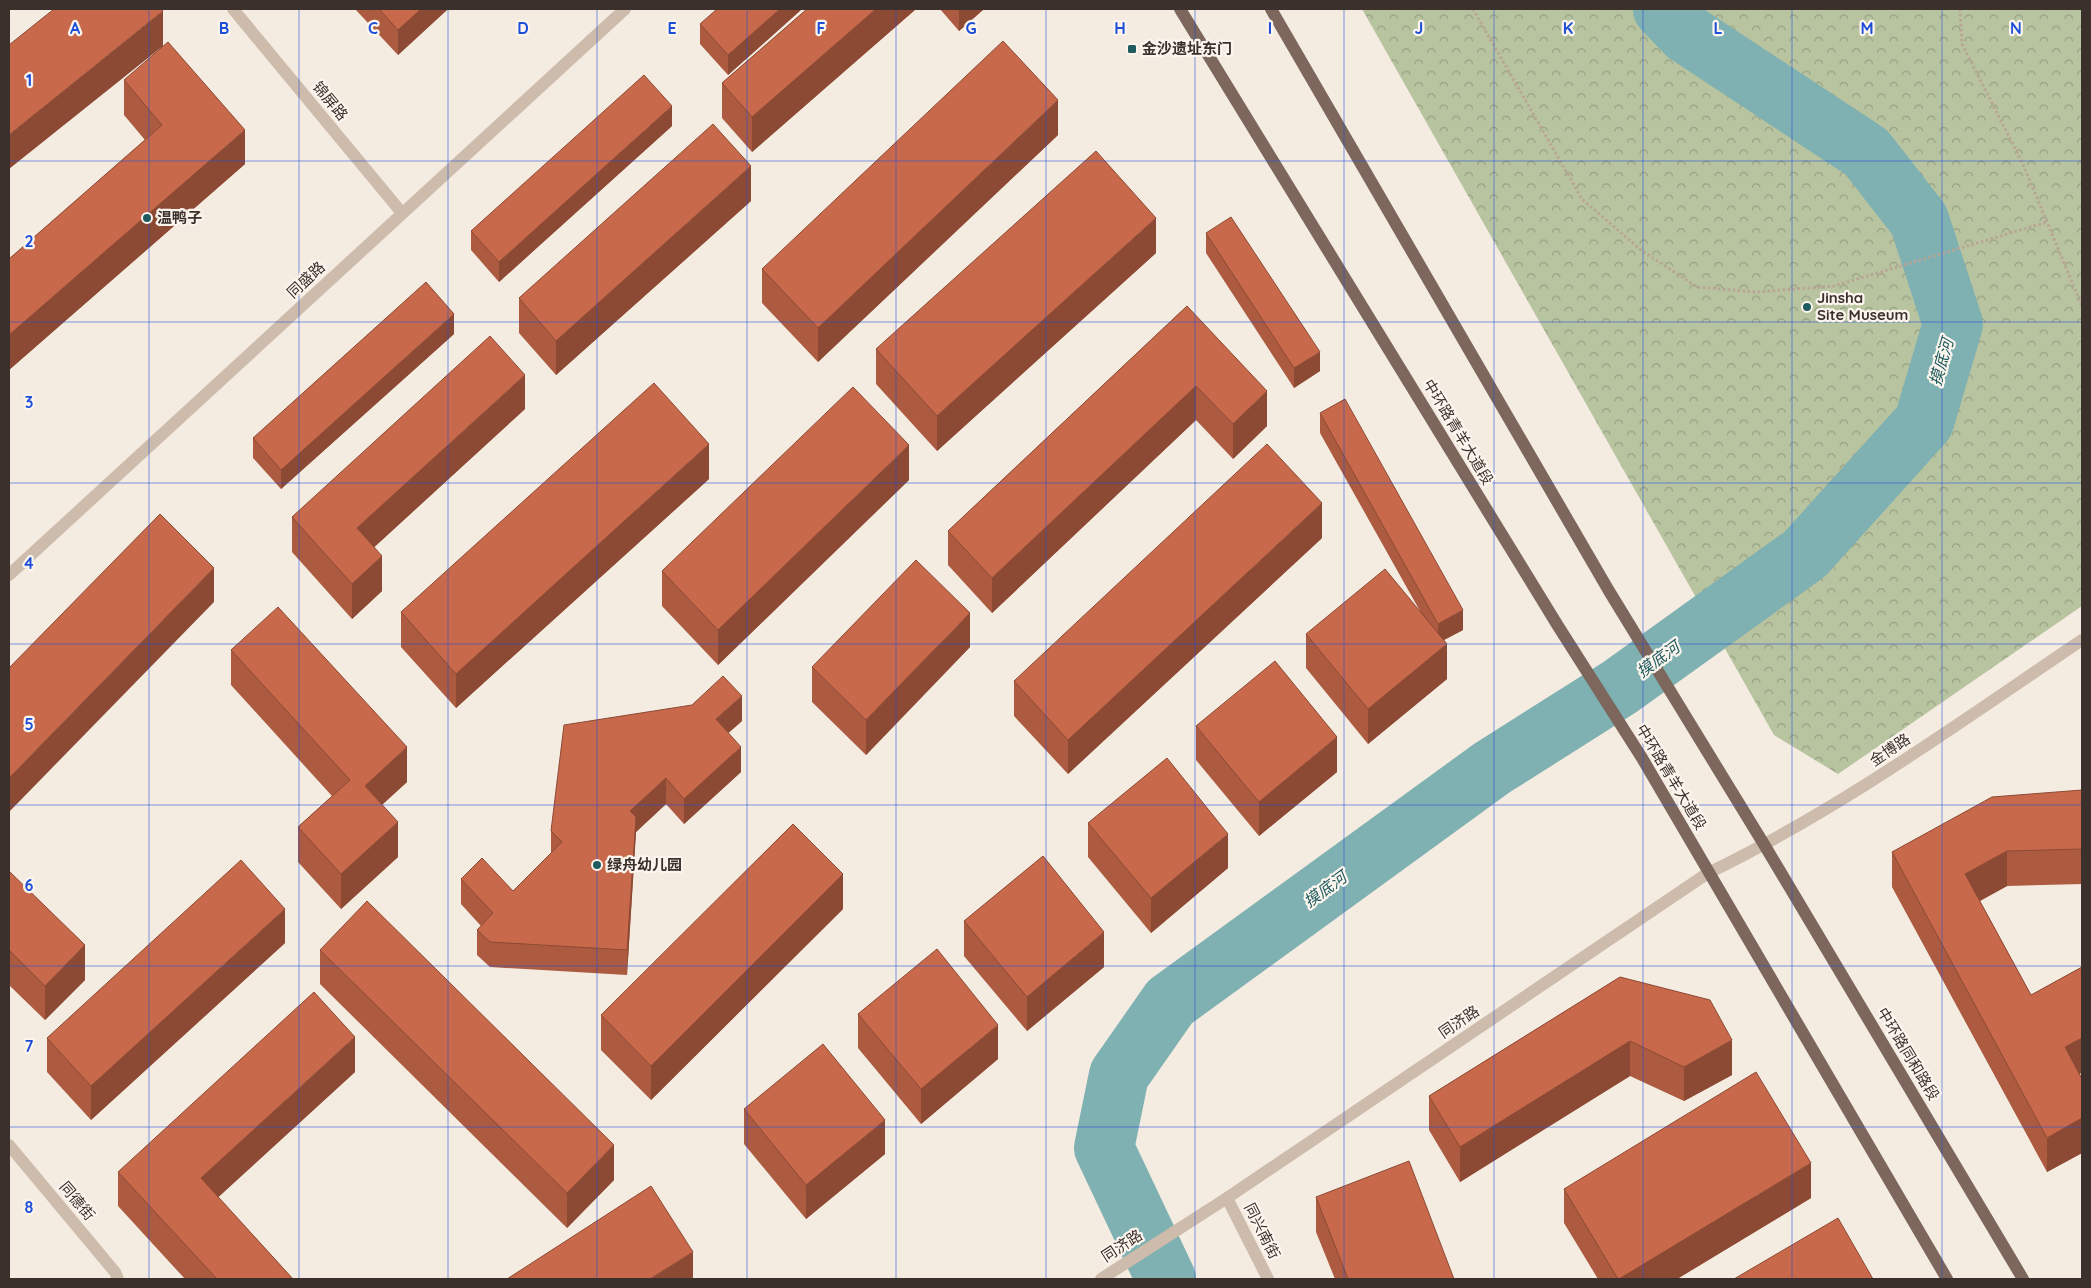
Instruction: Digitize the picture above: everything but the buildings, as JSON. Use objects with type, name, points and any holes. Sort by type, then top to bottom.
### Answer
[{"type":"main road","name":"中环路青羊大道段","points":[[1180,9],[1558,626],[1642,758],[1708,873]]},
{"type":"main road","points":[[1271,9],[1609,591],[1765,846]]},
{"type":"main road","name":"中环路同和路段","points":[[1765,846],[2023,1279]]},
{"type":"main road","points":[[1708,873],[1947,1279]]},
{"type":"street","name":"锦屏路","points":[[233,9],[402,213]]},
{"type":"street","name":"同盛路","points":[[9,575],[625,9]]},
{"type":"street","name":"金博路","points":[[1708,873],[1765,846],[1857,792],[2082,640]]},
{"type":"street","name":"同济路","points":[[1101,1279],[1227,1198],[1708,873]]},
{"type":"street","name":"同德街","points":[[9,1145],[115,1272],[118,1279]]},
{"type":"street","name":"同兴南街","points":[[1227,1198],[1268,1279]]},
{"type":"path","points":[[1473,9],[1582,199],[1641,250],[1697,287],[1756,292],[1834,286],[2048,222]]},
{"type":"path","points":[[1960,9],[1962,44],[2022,162],[2082,306]]},
{"type":"green space","name":"Jinsha Site Museum","points":[[1362,9],[2082,9],[2082,606],[1838,774],[1774,735]]},
{"type":"waterway","name":"摸底河","points":[[1166,1279],[1104,1148],[1119,1075],[1170,1002],[1492,768],[1620,687],[1805,554],[1924,422],[1953,324],[1919,220],[1866,152],[1687,34],[1663,9]]},
{"type":"place","name":"金沙遗址东门","points":[[1132,49]]},
{"type":"place","name":"温鸭子","points":[[147,218]]},
{"type":"place","name":"Jinsha Site Museum","points":[[1807,307]]},
{"type":"place","name":"绿舟幼儿园","points":[[597,865]]}]
